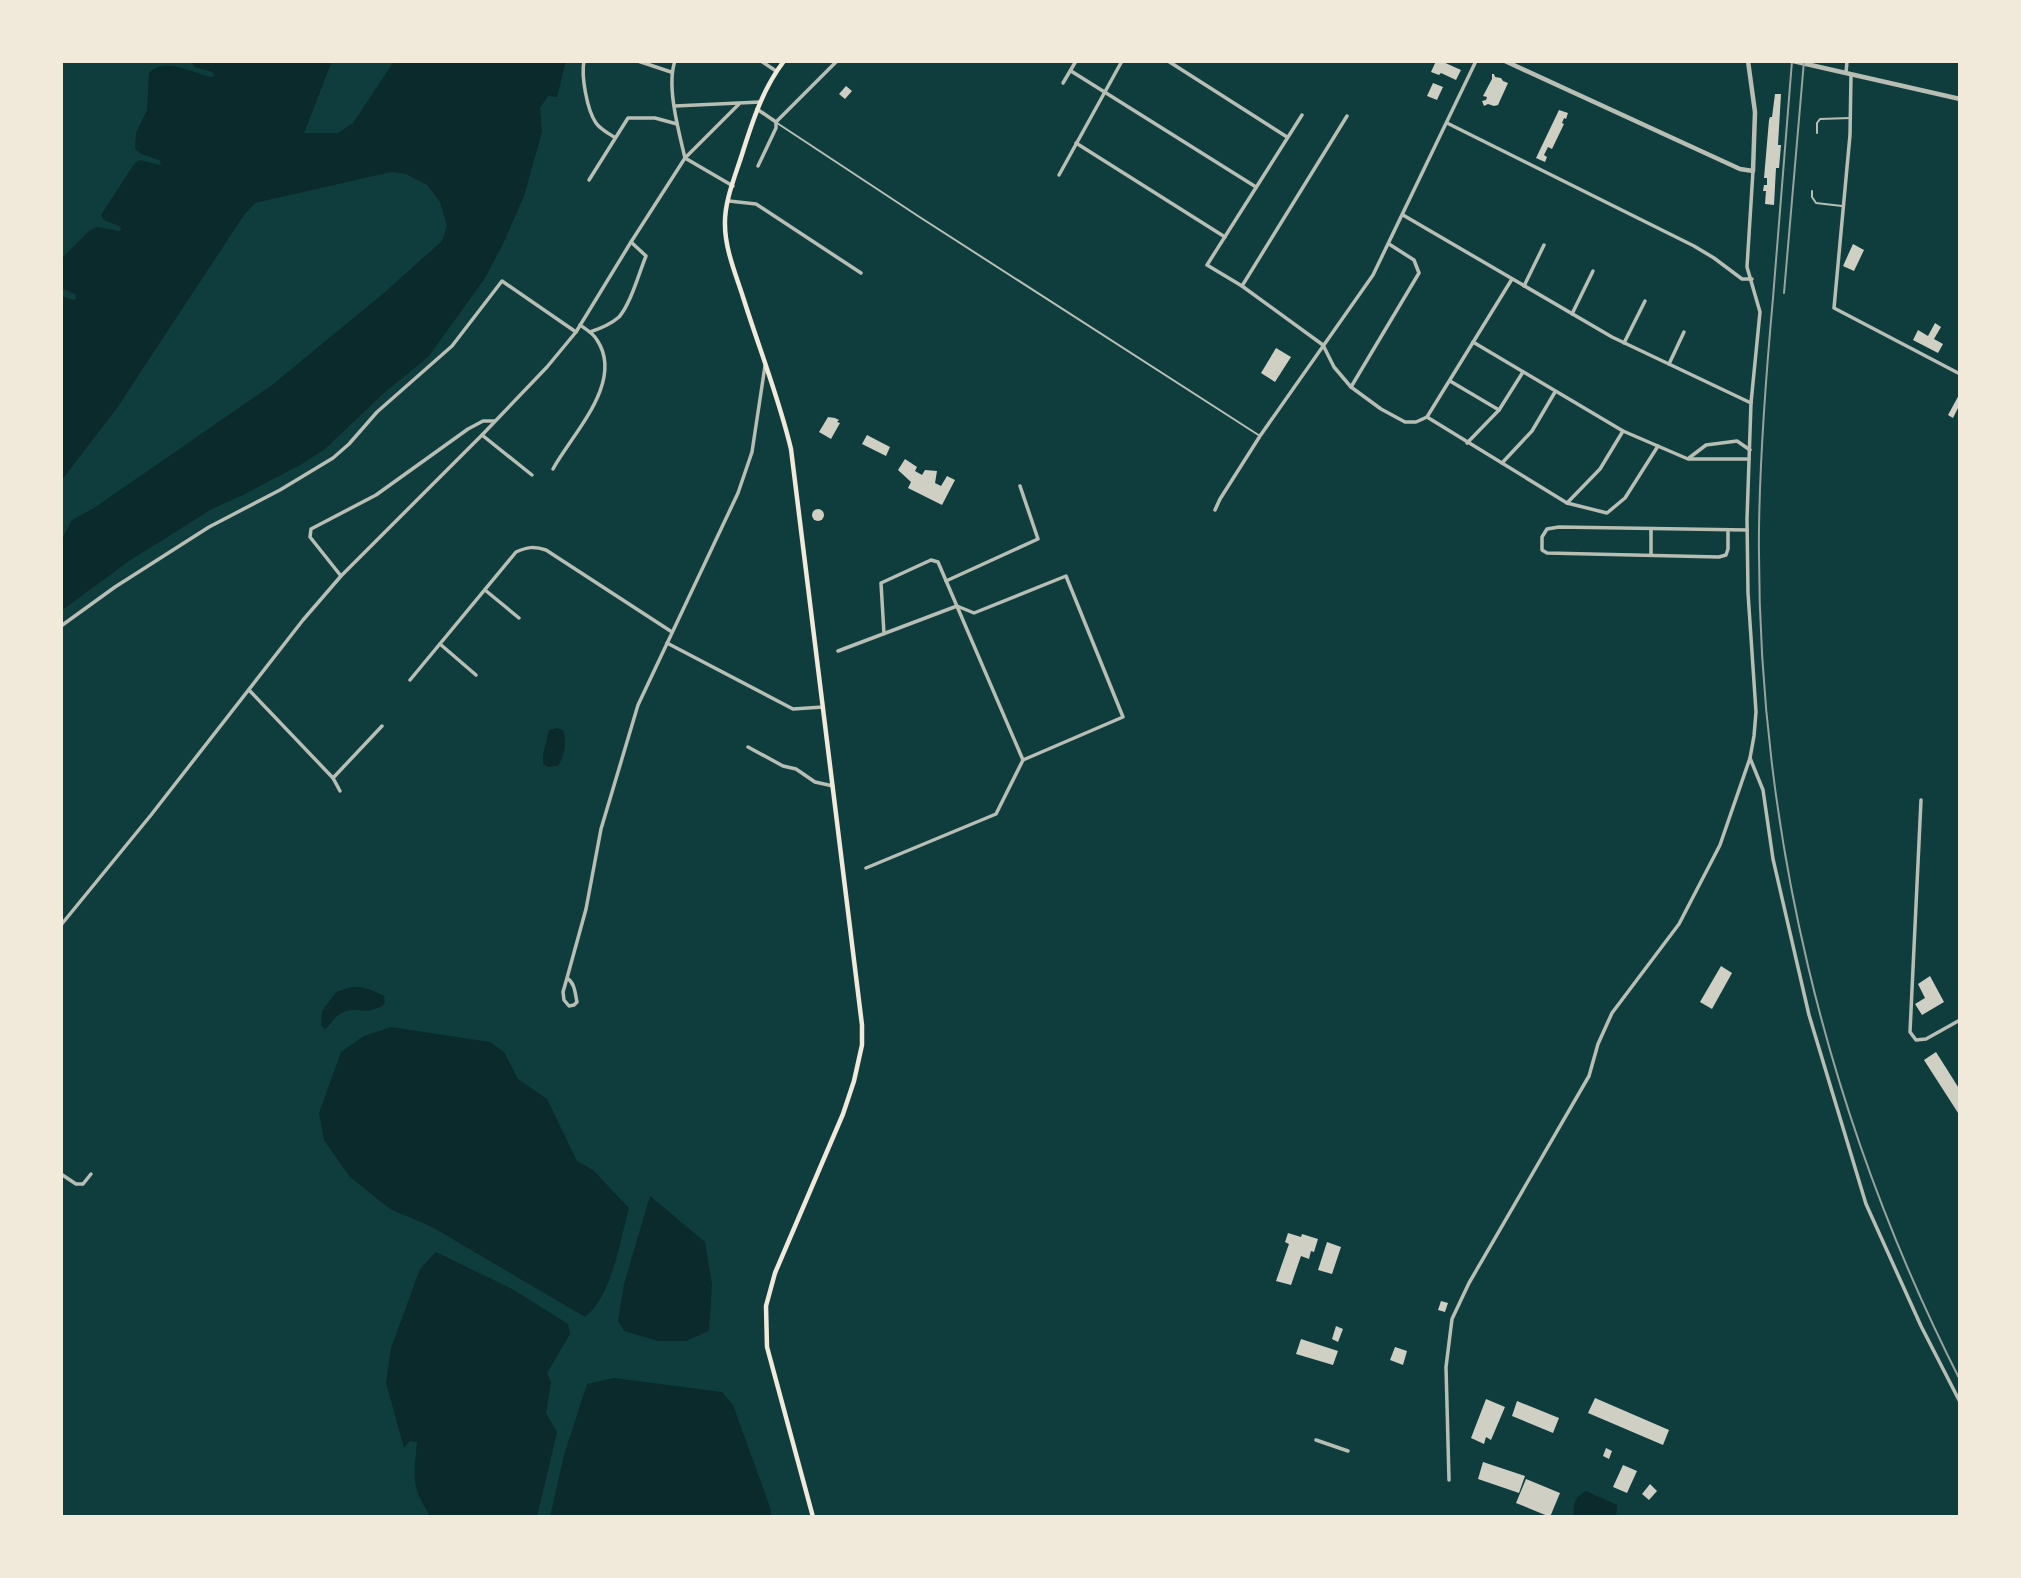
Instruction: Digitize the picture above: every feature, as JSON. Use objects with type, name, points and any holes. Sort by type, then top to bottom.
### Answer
[{"type":"main road","points":[[784,61],[757,109],[733,186],[725,225],[728,245],[792,449],[862,1026],[859,1067],[775,1273],[766,1306],[767,1347],[813,1517]]},
{"type":"street","points":[[584,61],[582,71],[592,112],[598,125],[614,137]]},
{"type":"street","points":[[638,61],[671,72]]},
{"type":"street","points":[[675,61],[671,72],[677,124],[685,158],[733,186]]},
{"type":"street","points":[[761,61],[776,71]]},
{"type":"street","points":[[758,166],[776,128],[776,122],[837,61]]},
{"type":"street","points":[[1063,83],[1076,61]]},
{"type":"street","points":[[1059,175],[1122,61]]},
{"type":"street","points":[[1168,61],[1287,138]]},
{"type":"street","points":[[1215,510],[1260,436],[1373,275],[1476,61]]},
{"type":"street","points":[[1505,61],[1740,169],[1753,171]]},
{"type":"street","points":[[1793,61],[1960,99]]},
{"type":"street","points":[[1847,61],[1851,118],[1835,309],[1960,374]]},
{"type":"street","points":[[1449,1480],[1446,1363],[1454,1313],[1589,1076],[1598,1044],[1612,1013],[1679,924],[1720,845],[1750,758],[1756,712],[1748,593],[1747,530],[1751,403],[1760,312],[1747,267],[1755,113],[1749,62]]},
{"type":"street","points":[[1071,71],[1256,187]]},
{"type":"street","points":[[675,107],[760,102]]},
{"type":"street","points":[[61,925],[151,815],[303,620],[341,576],[482,435],[547,367],[576,332],[685,158],[739,104]]},
{"type":"street","points":[[757,109],[776,122]]},
{"type":"street","points":[[1302,115],[1208,265],[1242,286],[1323,345],[1334,367],[1350,387],[1405,422],[1416,422],[1427,417],[1512,279]]},
{"type":"street","points":[[1242,286],[1347,117]]},
{"type":"street","points":[[589,180],[628,118],[656,118],[677,124]]},
{"type":"street","points":[[1447,123],[1694,246],[1742,279],[1752,279]]},
{"type":"street","points":[[1076,143],[1225,237]]},
{"type":"street","points":[[729,201],[755,204],[861,273]]},
{"type":"street","points":[[1402,214],[1624,343],[1751,403]]},
{"type":"street","points":[[590,332],[618,317],[626,304],[646,256],[631,242]]},
{"type":"street","points":[[1350,387],[1419,274],[1414,261],[1389,244]]},
{"type":"street","points":[[1524,286],[1544,245]]},
{"type":"street","points":[[1572,314],[1593,271]]},
{"type":"street","points":[[61,626],[115,587],[209,527],[280,490],[333,458],[377,412],[452,346],[502,281],[576,332]]},
{"type":"street","points":[[1624,343],[1644,301]]},
{"type":"street","points":[[553,469],[579,433],[607,369],[597,340],[580,325]]},
{"type":"street","points":[[1669,364],[1684,332]]},
{"type":"street","points":[[1473,342],[1623,431],[1688,459],[1749,459]]},
{"type":"street","points":[[567,978],[573,985],[577,1002],[569,1006],[564,1000],[563,992],[586,909],[601,829],[638,705],[738,493],[752,452],[765,366]]},
{"type":"street","points":[[1468,443],[1499,410],[1523,372]]},
{"type":"street","points":[[1449,380],[1499,410]]},
{"type":"street","points":[[1502,463],[1532,431],[1555,392]]},
{"type":"street","points":[[1427,417],[1567,503],[1607,513],[1625,498],[1658,446]]},
{"type":"street","points":[[341,576],[310,537],[310,529],[376,495],[468,429],[483,421],[495,421]]},
{"type":"street","points":[[1567,503],[1600,469],[1623,431]]},
{"type":"street","points":[[482,435],[531,475]]},
{"type":"street","points":[[1688,459],[1706,445],[1737,441],[1750,450]]},
{"type":"street","points":[[946,581],[1038,539],[1020,486]]},
{"type":"street","points":[[1728,530],[1726,555],[1719,557],[1547,553],[1542,550],[1542,537],[1547,529],[1559,527],[1747,530]]},
{"type":"street","points":[[1651,529],[1651,555]]},
{"type":"street","points":[[410,680],[516,552],[527,547],[546,550],[672,632]]},
{"type":"street","points":[[884,634],[881,583],[931,560],[938,562],[1023,760]]},
{"type":"street","points":[[838,651],[957,606],[974,613],[1066,576],[1124,716],[1023,760],[996,814],[866,868]]},
{"type":"street","points":[[485,590],[519,618]]},
{"type":"street","points":[[667,643],[793,709],[823,706]]},
{"type":"street","points":[[440,644],[476,675]]},
{"type":"street","points":[[249,690],[334,778],[340,791]]},
{"type":"street","points":[[334,778],[382,726]]},
{"type":"street","points":[[748,747],[783,766],[796,769],[815,782],[833,786]]},
{"type":"street","points":[[1750,758],[1763,790],[1773,859],[1809,1015],[1866,1204],[1921,1326],[1960,1402]]},
{"type":"street","points":[[1921,800],[1910,1032],[1916,1040],[1926,1040],[1960,1020]]},
{"type":"street","points":[[61,1174],[76,1184],[83,1184],[91,1174]]},
{"type":"street","points":[[1316,1440],[1348,1451]]},
{"type":"lane","points":[[1817,133],[1820,119],[1851,118]]},
{"type":"lane","points":[[776,122],[1260,436]]},
{"type":"lane","points":[[1812,191],[1813,201],[1843,206]]},
{"type":"water","points":[[190,61],[332,61],[304,133],[338,133],[353,123],[394,61],[566,61],[557,97],[548,96],[540,108],[542,132],[524,196],[504,242],[485,278],[429,356],[384,393],[325,449],[302,464],[212,509],[129,561],[61,611],[61,541],[72,520],[94,508],[272,385],[442,241],[447,226],[440,202],[427,185],[406,174],[391,172],[255,203],[244,215],[117,408],[61,481],[61,296],[76,299],[75,294],[61,288],[61,259],[89,231],[97,227],[120,231],[119,226],[104,220],[101,215],[134,164],[140,160],[160,165],[161,163],[141,154],[135,148],[136,133],[147,110],[149,73],[155,68],[170,66],[215,76],[212,72],[195,67]]},
{"type":"water","points":[[549,730],[563,730],[564,753],[558,766],[547,767],[543,763],[543,755]]},
{"type":"water","points":[[352,987],[364,988],[384,996],[383,1006],[367,1011],[345,1012],[337,1016],[325,1029],[321,1025],[322,1011],[336,992]]},
{"type":"water","points":[[391,1027],[490,1042],[504,1052],[518,1079],[547,1099],[577,1161],[593,1170],[629,1208],[608,1282],[602,1296],[585,1317],[432,1227],[390,1209],[350,1177],[324,1140],[319,1113],[341,1052],[364,1036]]},
{"type":"water","points":[[650,1196],[705,1242],[712,1284],[709,1331],[686,1341],[658,1341],[624,1331],[618,1321],[624,1284]]},
{"type":"water","points":[[436,1252],[514,1290],[568,1324],[570,1334],[547,1373],[551,1382],[546,1413],[557,1432],[537,1517],[431,1517],[420,1497],[415,1481],[417,1442],[410,1441],[404,1448],[386,1383],[391,1348],[420,1269]]},
{"type":"water","points":[[614,1378],[722,1392],[733,1405],[771,1510],[771,1517],[550,1517],[564,1455],[587,1384]]},
{"type":"water","points":[[1586,1491],[1617,1505],[1616,1517],[1574,1517],[1575,1502]]},
{"type":"building","points":[[1436,61],[1461,70],[1456,80],[1431,72]]},
{"type":"building","points":[[1492,74],[1508,83],[1498,105],[1484,106],[1482,101],[1487,97],[1483,96]]},
{"type":"building","points":[[1433,83],[1443,87],[1437,100],[1427,96]]},
{"type":"building","points":[[846,86],[852,91],[845,99],[839,94]]},
{"type":"building","points":[[1775,94],[1781,94],[1778,145],[1781,145],[1779,168],[1776,168],[1774,205],[1765,204],[1766,191],[1763,191],[1764,185],[1767,185],[1767,178],[1764,178],[1769,120],[1772,117]]},
{"type":"building","points":[[1559,110],[1568,113],[1552,149],[1548,147],[1544,155],[1547,157],[1545,162],[1536,158]]},
{"type":"building","points":[[1853,244],[1864,250],[1854,271],[1843,266]]},
{"type":"building","points":[[1935,323],[1941,327],[1934,339],[1943,344],[1938,353],[1913,340],[1918,330],[1928,336]]},
{"type":"building","points":[[1276,348],[1291,357],[1275,382],[1261,373]]},
{"type":"building","points":[[1960,393],[1960,404],[1953,418],[1948,415]]},
{"type":"building","points":[[828,417],[839,420],[837,422],[840,423],[831,439],[819,432]]},
{"type":"building","points":[[867,435],[890,447],[886,456],[862,444]]},
{"type":"building","points":[[905,459],[917,467],[915,471],[922,475],[925,470],[937,471],[935,483],[941,486],[947,476],[955,480],[942,505],[908,488],[911,482],[898,470]]},
{"type":"building","points":[[818,509],[824,515],[818,521],[812,515]]},
{"type":"building","points":[[1721,966],[1732,973],[1712,1009],[1700,1002]]},
{"type":"building","points":[[1930,976],[1944,1002],[1922,1015],[1915,1004],[1925,998],[1918,984]]},
{"type":"building","points":[[1936,1052],[1960,1090],[1960,1116],[1924,1060]]},
{"type":"building","points":[[1288,1233],[1318,1239],[1309,1259],[1301,1256],[1291,1285],[1276,1281],[1289,1244],[1285,1242]]},
{"type":"building","points":[[1327,1242],[1341,1247],[1332,1274],[1318,1270]]},
{"type":"building","points":[[1441,1301],[1448,1303],[1445,1312],[1438,1310]]},
{"type":"building","points":[[1336,1326],[1343,1329],[1338,1342],[1332,1339]]},
{"type":"building","points":[[1301,1339],[1338,1351],[1333,1365],[1296,1354]]},
{"type":"building","points":[[1395,1347],[1407,1351],[1403,1365],[1390,1360]]},
{"type":"building","points":[[1595,1398],[1669,1430],[1663,1445],[1588,1413]]},
{"type":"building","points":[[1486,1399],[1505,1407],[1491,1440],[1486,1437],[1484,1444],[1471,1438]]},
{"type":"building","points":[[1517,1401],[1559,1418],[1553,1433],[1512,1416]]},
{"type":"building","points":[[1606,1448],[1612,1451],[1609,1459],[1603,1456]]},
{"type":"building","points":[[1483,1462],[1525,1476],[1519,1493],[1478,1479]]},
{"type":"building","points":[[1623,1465],[1637,1471],[1627,1493],[1613,1487]]},
{"type":"building","points":[[1526,1479],[1560,1493],[1550,1517],[1516,1503]]},
{"type":"building","points":[[1650,1484],[1657,1491],[1649,1500],[1642,1494]]},
{"type":"railway","points":[[1792,61],[1766,385],[1759,529],[1761,640],[1770,750],[1786,859],[1808,966],[1837,1073],[1872,1177],[1913,1280],[1960,1380]]},
{"type":"railway","points":[[1784,293],[1804,61]]}]
